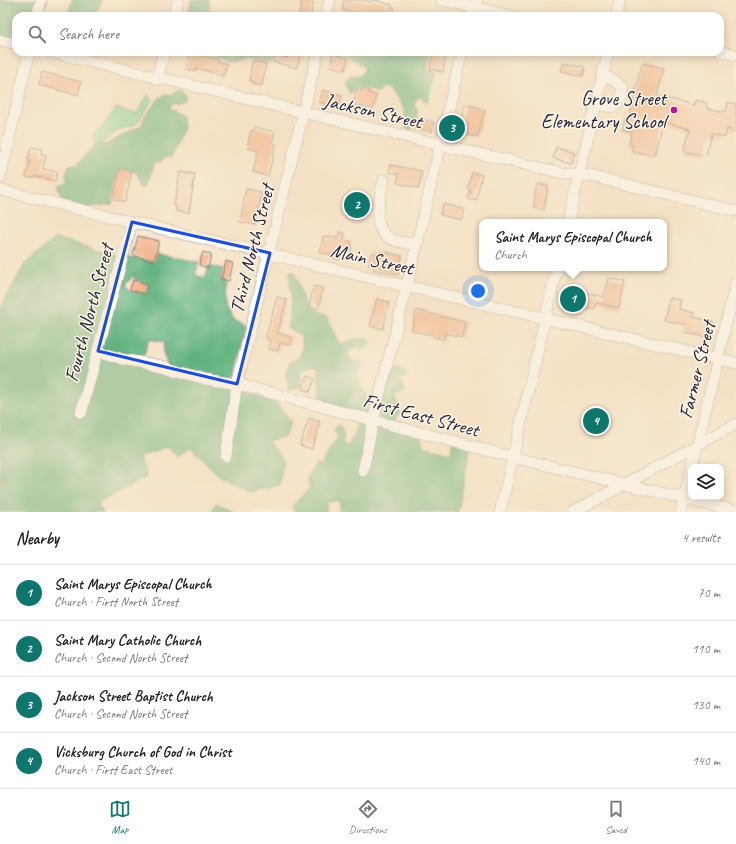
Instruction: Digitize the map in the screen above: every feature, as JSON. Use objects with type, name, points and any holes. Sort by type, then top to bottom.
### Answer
[{"type":"street","points":[[38,12],[41,0]]},
{"type":"street","points":[[175,12],[178,0]]},
{"type":"street","points":[[327,12],[330,0]]},
{"type":"street","points":[[442,0],[493,12]]},
{"type":"street","points":[[617,12],[620,0]]},
{"type":"street","points":[[0,40],[12,43]]},
{"type":"street","points":[[724,52],[736,55]]},
{"type":"street","points":[[0,178],[28,56]]},
{"type":"street","name":"Jackson Street","points":[[66,56],[441,145],[563,173],[590,176],[736,211]]},
{"type":"street","points":[[157,78],[163,56]]},
{"type":"street","name":"Third North Street","points":[[226,456],[237,384],[317,56]]},
{"type":"street","points":[[363,471],[373,421],[407,286],[461,56]]},
{"type":"street","points":[[569,219],[607,56]]},
{"type":"street","points":[[596,103],[607,107],[613,107],[618,105],[621,100],[623,90],[622,86],[612,79],[602,76]]},
{"type":"street","points":[[384,180],[377,211],[382,231],[389,238],[416,245]]},
{"type":"street","name":"Main Street","points":[[0,190],[736,363]]},
{"type":"street","name":"Fourth North Street","points":[[81,413],[132,222]]},
{"type":"street","points":[[500,512],[556,271]]},
{"type":"street","name":"Farmer Street","points":[[692,464],[736,282]]},
{"type":"street","name":"First East Street","points":[[98,351],[122,359],[162,366],[205,378],[237,384],[512,457],[736,511]]},
{"type":"street","points":[[573,512],[736,424]]},
{"type":"street","name":"Farmer Street","points":[[681,512],[688,481]]},
{"type":"highlighted area","points":[[132,222],[270,253],[237,384],[98,351]]},
{"type":"green space","points":[[0,0],[48,0],[40,12],[12,12],[12,41],[0,41]]},
{"type":"green space","points":[[72,0],[102,0],[96,12],[68,12]]},
{"type":"green space","points":[[191,0],[209,0],[210,11],[213,12],[189,12]]},
{"type":"green space","points":[[214,56],[274,56],[272,64],[246,59],[229,62]]},
{"type":"green space","points":[[348,56],[430,56],[427,70],[437,73],[427,103],[419,96],[414,104],[418,112],[411,130],[406,129],[405,110],[389,89],[382,87],[377,93],[368,88],[357,88],[350,94],[345,83],[349,77],[360,76],[365,68]]},
{"type":"green space","points":[[180,90],[186,95],[185,101],[170,105],[168,109],[182,116],[183,127],[172,157],[164,157],[160,162],[154,163],[148,185],[145,185],[136,172],[120,168],[112,204],[82,208],[63,204],[58,186],[67,182],[66,175],[69,165],[77,165],[95,144],[105,145],[141,126],[145,116],[160,97]]},
{"type":"green space","points":[[148,95],[152,99],[139,121],[133,126],[120,129],[102,142],[102,145],[95,144],[92,136],[105,123],[116,108],[136,114]]},
{"type":"green space","points":[[56,238],[133,259],[154,262],[157,254],[199,262],[195,275],[205,278],[209,266],[223,269],[221,279],[226,281],[225,307],[233,320],[246,326],[235,377],[227,382],[168,367],[163,352],[165,342],[149,339],[143,357],[134,354],[113,362],[173,376],[169,369],[227,383],[279,405],[291,422],[286,436],[268,441],[283,459],[280,485],[250,492],[219,476],[191,447],[177,457],[168,446],[139,457],[147,477],[97,503],[103,512],[0,512],[0,308],[25,264]],"holes":[[[135,274],[134,279],[148,285],[145,294],[130,290],[125,285]]]},
{"type":"green space","points":[[294,271],[306,309],[316,316],[327,318],[340,344],[357,338],[359,340],[367,337],[371,343],[363,350],[356,347],[347,354],[353,362],[360,361],[364,366],[357,372],[360,384],[371,406],[372,427],[381,428],[377,400],[381,387],[393,367],[408,374],[402,381],[405,392],[394,396],[401,411],[394,422],[421,434],[423,446],[451,453],[452,442],[470,448],[458,512],[339,512],[340,500],[327,502],[326,512],[294,512],[292,506],[310,488],[307,478],[316,463],[320,466],[338,437],[333,430],[340,424],[344,437],[342,444],[348,446],[356,432],[357,422],[334,406],[321,400],[317,365],[300,370],[302,387],[289,390],[286,374],[289,363],[299,358],[303,348],[301,336],[288,328],[291,299],[289,273]]},
{"type":"green space","points":[[216,503],[234,512],[211,512]]},
{"type":"building","points":[[302,0],[313,2],[312,12],[300,12]]},
{"type":"building","points":[[344,0],[363,0],[371,2],[374,0],[392,5],[392,8],[395,8],[394,12],[352,12],[342,10]]},
{"type":"building","points":[[188,56],[203,56],[217,59],[217,61],[227,64],[223,76],[197,68],[197,71],[186,69]]},
{"type":"building","points":[[275,56],[287,58],[288,56],[300,56],[297,68],[273,62]]},
{"type":"building","points":[[332,56],[348,58],[345,70],[330,66]]},
{"type":"building","points":[[432,56],[445,56],[443,72],[430,69]]},
{"type":"building","points":[[252,61],[266,64],[262,86],[252,84],[253,82],[249,81]]},
{"type":"building","points":[[564,62],[585,67],[583,76],[561,71]]},
{"type":"building","name":"Grove Street Elementary School","points":[[642,63],[664,68],[657,96],[694,105],[695,100],[707,103],[706,108],[726,112],[728,102],[736,104],[736,131],[727,129],[725,137],[711,134],[706,156],[684,151],[690,129],[663,122],[655,156],[632,151],[633,145],[629,145],[632,132],[622,130],[625,119],[629,120]]},
{"type":"building","points":[[42,72],[81,82],[78,95],[39,85]]},
{"type":"building","points":[[363,89],[369,90],[369,93],[376,95],[373,109],[353,105],[357,90],[362,91]]},
{"type":"building","points":[[323,90],[342,95],[339,107],[319,102]]},
{"type":"building","points":[[465,104],[485,109],[477,137],[458,132]]},
{"type":"building","points":[[416,118],[434,122],[432,132],[414,128]]},
{"type":"building","points":[[254,127],[275,132],[272,143],[276,144],[268,176],[253,172],[258,151],[247,148],[251,130],[253,131]]},
{"type":"building","points":[[31,147],[42,149],[41,154],[46,155],[43,169],[57,172],[55,181],[34,176],[33,178],[26,177],[30,161],[28,160]]},
{"type":"building","points":[[556,147],[574,152],[571,163],[553,158]]},
{"type":"building","points":[[391,165],[422,171],[419,188],[397,183],[399,174],[389,172]]},
{"type":"building","points":[[120,169],[132,172],[125,202],[113,199]]},
{"type":"building","points":[[180,172],[195,174],[189,213],[176,211],[176,206],[174,206]]},
{"type":"building","points":[[472,173],[482,175],[476,201],[468,199],[471,190],[468,189]]},
{"type":"building","points":[[537,184],[548,186],[544,210],[533,208]]},
{"type":"building","points":[[246,189],[262,192],[255,225],[240,222]]},
{"type":"building","points":[[443,204],[464,209],[461,220],[440,215]]},
{"type":"building","points":[[339,232],[345,233],[344,240],[352,242],[350,256],[341,254],[340,260],[331,258],[331,254],[320,253],[323,236],[337,238]]},
{"type":"building","points":[[138,236],[159,241],[154,262],[133,255]]},
{"type":"building","points":[[380,251],[402,256],[398,275],[373,269],[374,266],[368,265],[371,253],[379,255]]},
{"type":"building","points":[[203,252],[211,255],[208,268],[199,265]]},
{"type":"building","points":[[226,261],[233,263],[229,281],[221,279]]},
{"type":"building","points":[[609,278],[625,282],[619,308],[596,303],[594,309],[574,304],[577,291],[604,297]]},
{"type":"building","points":[[133,280],[148,285],[145,294],[130,290]]},
{"type":"building","points":[[314,286],[323,288],[318,309],[309,306]]},
{"type":"building","points":[[277,297],[287,300],[277,333],[292,337],[290,345],[280,343],[278,351],[269,349],[271,341],[267,340],[266,337]]},
{"type":"building","points":[[669,298],[681,300],[679,309],[694,313],[693,317],[714,322],[710,338],[685,332],[687,325],[664,320]]},
{"type":"building","points":[[377,299],[389,302],[383,329],[370,326]]},
{"type":"building","points":[[416,310],[465,322],[462,337],[445,333],[444,340],[433,337],[433,335],[412,331]]},
{"type":"building","points":[[307,376],[315,379],[310,392],[302,389]]},
{"type":"building","points":[[309,418],[320,422],[312,449],[300,445]]},
{"type":"place","name":"Grove Street Elementary School","points":[[674,110]]},
{"type":"place","name":"Jackson Street Baptist Church","points":[[452,128]]},
{"type":"place","name":"Saint Mary Catholic Church","points":[[357,205]]},
{"type":"place","name":"Saint Marys Episcopal Church","points":[[573,299]]},
{"type":"place","name":"Vicksburg Church of God in Christ","points":[[596,421]]}]
